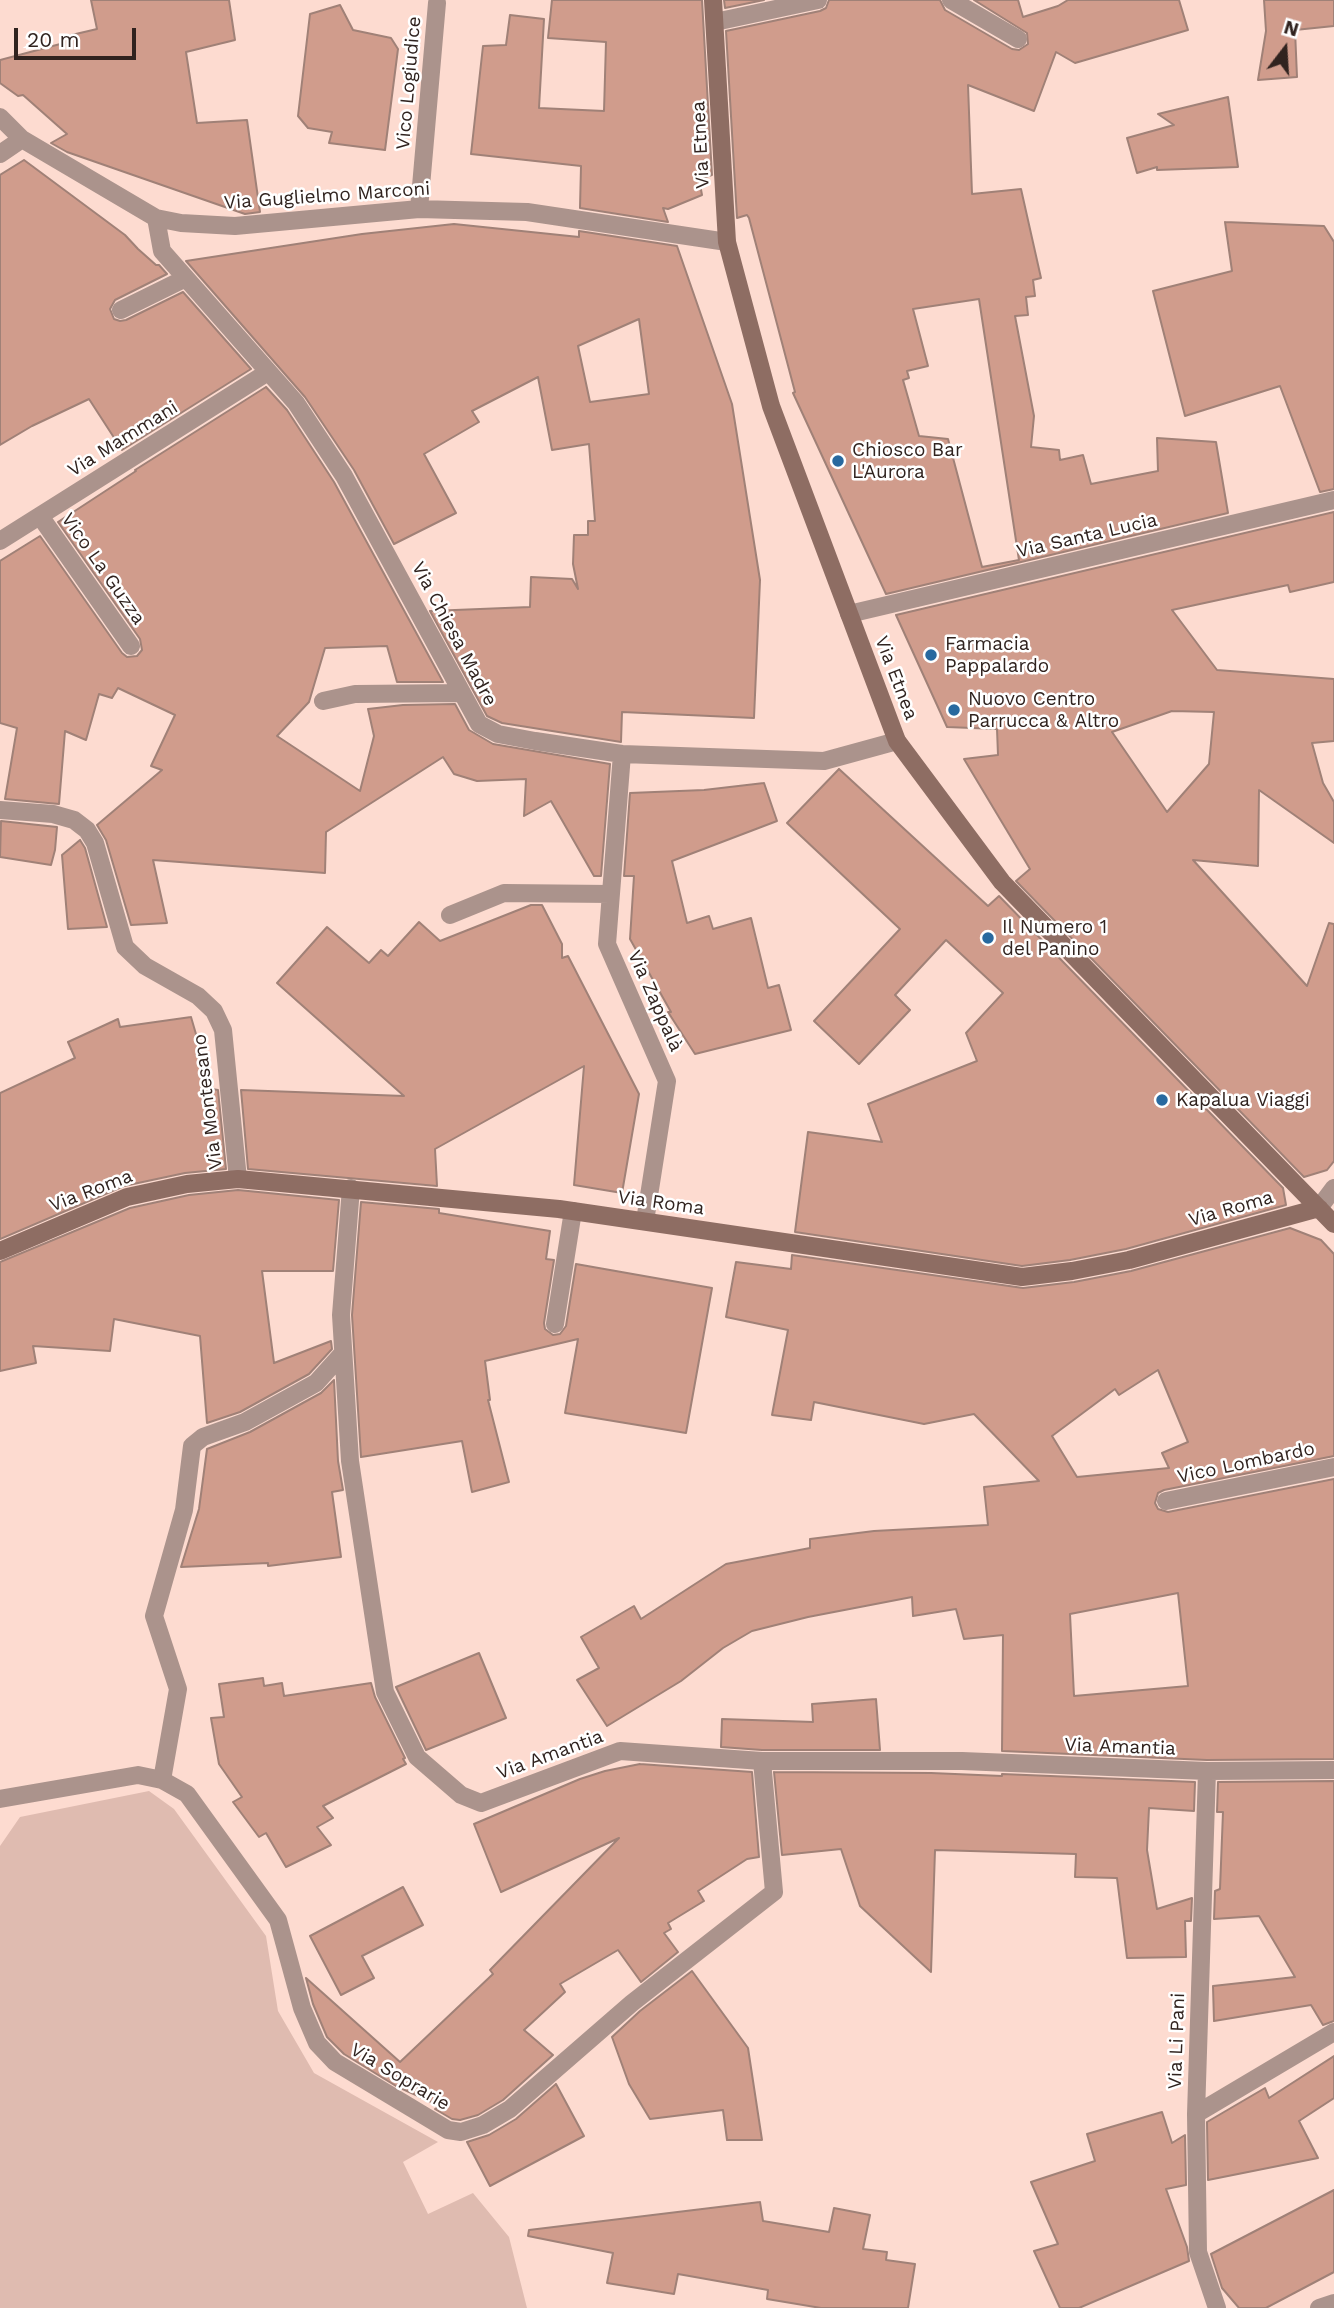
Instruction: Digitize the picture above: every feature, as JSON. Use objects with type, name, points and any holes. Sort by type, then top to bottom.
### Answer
[{"type":"main road","name":"Via Etnea","points":[[713,0],[727,242],[771,406],[897,741],[1002,882],[1334,1224]]},
{"type":"main road","name":"Via Roma","points":[[0,1251],[127,1197],[187,1184],[238,1180],[351,1188],[573,1210],[1022,1277],[1072,1271],[1129,1259],[1320,1208]]},
{"type":"street","points":[[715,22],[818,0]]},
{"type":"street","points":[[951,0],[1018,39]]},
{"type":"street","name":"Vico Logiudice","points":[[419,209],[437,4]]},
{"type":"street","name":"Via Guglielmo Marconi","points":[[0,117],[22,139],[156,218],[181,223],[235,226],[419,209],[527,212],[727,242]]},
{"type":"street","points":[[0,154],[22,139]]},
{"type":"street","name":"Via Chiesa Madre","points":[[156,218],[162,251],[296,403],[344,476],[479,724],[498,734],[622,754],[824,761],[897,741]]},
{"type":"street","points":[[121,310],[186,278]]},
{"type":"street","name":"Via Mammani","points":[[0,541],[268,372]]},
{"type":"street","name":"Via Santa Lucia","points":[[849,614],[1334,500]]},
{"type":"street","name":"Vico La Guzza","points":[[40,516],[131,646]]},
{"type":"street","points":[[323,701],[355,694],[461,692]]},
{"type":"street","name":"Via Zappalà","points":[[622,754],[607,944],[667,1081],[645,1221]]},
{"type":"street","name":"Via Montesano","points":[[0,810],[53,814],[74,820],[87,830],[95,843],[125,947],[145,966],[198,996],[214,1011],[223,1030],[238,1180]]},
{"type":"street","points":[[450,915],[504,893],[611,894]]},
{"type":"street","name":"Via Amantia","points":[[351,1188],[341,1315],[350,1461],[385,1692],[417,1757],[461,1795],[481,1803],[620,1751],[762,1761],[962,1761],[1206,1772],[1334,1770]]},
{"type":"street","points":[[1320,1208],[1334,1188]]},
{"type":"street","points":[[555,1324],[573,1210]]},
{"type":"street","points":[[162,1780],[178,1689],[154,1616],[184,1510],[192,1446],[203,1437],[245,1422],[316,1383],[343,1353]]},
{"type":"street","name":"Vico Lombardo","points":[[1166,1501],[1334,1467]]},
{"type":"street","name":"Via Soprarie","points":[[0,1800],[138,1775],[162,1780],[187,1794],[278,1920],[302,2008],[317,2043],[335,2062],[448,2130],[461,2132],[483,2125],[510,2109],[632,2003],[774,1892],[762,1761]]},
{"type":"street","name":"Via Li Pani","points":[[1206,1772],[1196,2114],[1198,2252],[1217,2308]]},
{"type":"street","points":[[1196,2114],[1334,2032]]},
{"type":"street","points":[[1319,2308],[1334,2303]]},
{"type":"shaded area","points":[[149,1791],[174,1809],[266,1936],[278,2011],[314,2073],[438,2142],[403,2162],[428,2214],[473,2193],[509,2237],[527,2308],[0,2308],[0,1846],[20,1817]]},
{"type":"building","points":[[91,0],[229,0],[235,40],[186,52],[197,123],[247,120],[260,212],[245,214],[67,152],[51,143],[67,134],[23,95],[18,96],[0,83],[0,60],[64,43],[63,37],[97,29]]},
{"type":"building","points":[[552,0],[702,0],[712,175],[699,179],[702,195],[668,209],[663,208],[668,222],[580,208],[581,166],[471,154],[483,46],[506,45],[510,15],[544,19],[539,108],[604,111],[606,42],[548,38]]},
{"type":"building","points":[[724,0],[764,0],[725,8]]},
{"type":"building","points":[[829,0],[940,0],[945,10],[1012,49],[1019,50],[1028,44],[1027,33],[974,0],[1018,0],[1023,17],[1068,0],[1179,0],[1188,30],[1075,63],[1056,52],[1034,111],[968,85],[972,194],[1021,189],[1041,278],[1033,280],[1035,296],[1026,297],[1028,315],[1015,316],[1034,416],[1031,447],[1059,450],[1060,460],[1083,455],[1091,484],[1158,471],[1157,438],[1216,442],[1228,513],[886,594],[793,393],[795,392],[749,218],[747,215],[737,218],[726,31],[826,8]],"holes":[[[979,299],[1019,560],[982,567],[948,439],[919,436],[903,380],[909,378],[907,371],[928,366],[913,309]]]},
{"type":"building","points":[[1264,0],[1334,0],[1334,26],[1295,30],[1297,77],[1258,80],[1266,31]]},
{"type":"building","points":[[340,5],[353,30],[391,38],[398,49],[385,150],[329,143],[332,132],[308,128],[298,116],[310,14]]},
{"type":"building","points":[[1228,97],[1238,167],[1157,170],[1157,167],[1137,173],[1127,138],[1174,125],[1158,114]]},
{"type":"building","points":[[24,160],[125,235],[167,274],[115,300],[110,309],[114,319],[126,320],[183,292],[251,369],[122,450],[89,399],[32,426],[0,445],[0,175]]},
{"type":"building","points":[[1225,222],[1324,226],[1334,242],[1334,489],[1320,492],[1280,386],[1185,416],[1153,291],[1232,271]]},
{"type":"building","points":[[454,224],[579,237],[579,231],[677,246],[732,404],[760,580],[754,718],[622,712],[621,742],[502,723],[487,716],[430,611],[530,607],[531,577],[572,579],[578,589],[573,564],[574,535],[588,535],[588,521],[595,521],[589,444],[552,450],[538,377],[472,411],[479,422],[424,454],[456,513],[394,544],[354,470],[305,397],[186,261],[362,234]],"holes":[[[639,319],[649,394],[590,402],[578,346]]]},
{"type":"building","points":[[266,387],[287,410],[334,482],[443,682],[397,682],[387,646],[325,648],[309,702],[277,736],[360,791],[374,736],[368,709],[403,705],[455,704],[469,730],[493,744],[610,764],[601,876],[594,876],[551,801],[524,816],[526,779],[477,781],[454,774],[443,757],[326,832],[325,873],[153,860],[167,923],[131,925],[106,840],[97,825],[162,770],[151,766],[175,715],[118,688],[112,698],[99,694],[86,740],[65,731],[59,804],[5,799],[17,728],[0,723],[0,561],[40,536],[122,653],[127,657],[137,656],[142,650],[140,639],[58,522]]},
{"type":"building","points":[[1334,512],[1334,582],[1290,592],[1288,585],[1172,610],[1217,670],[1334,679],[1334,741],[1312,743],[1323,783],[1334,802],[1334,843],[1259,790],[1258,866],[1193,860],[1307,986],[1329,923],[1334,924],[1334,1161],[1327,1170],[1304,1177],[1016,881],[1030,869],[964,759],[998,755],[997,729],[947,727],[896,615]],"holes":[[[1172,711],[1214,712],[1209,764],[1167,812],[1112,732]]]},
{"type":"building","points":[[839,769],[988,906],[999,896],[1283,1188],[1286,1205],[1126,1249],[1022,1266],[795,1232],[808,1132],[882,1142],[868,1104],[977,1061],[966,1033],[1003,993],[946,940],[895,995],[910,1010],[859,1064],[814,1021],[900,929],[787,823]]},
{"type":"building","points":[[764,783],[777,821],[672,861],[687,923],[709,916],[713,929],[751,918],[768,988],[779,985],[791,1030],[695,1054],[668,1012],[671,1012],[630,939],[634,876],[624,876],[630,793],[704,790]]},
{"type":"building","points":[[1,821],[57,827],[51,865],[0,857]]},
{"type":"building","points":[[80,840],[85,848],[107,927],[68,929],[62,855]]},
{"type":"building","points":[[531,905],[542,905],[562,944],[562,958],[568,956],[639,1094],[622,1193],[574,1185],[584,1066],[435,1149],[437,1186],[248,1169],[241,1090],[404,1096],[277,983],[327,927],[369,963],[381,950],[388,956],[419,922],[440,941]]},
{"type":"building","points":[[191,1017],[212,1089],[218,1090],[226,1169],[185,1173],[124,1186],[0,1239],[0,1093],[75,1058],[68,1042],[118,1019],[120,1027]]},
{"type":"building","points":[[238,1190],[339,1200],[333,1271],[262,1271],[274,1363],[331,1341],[332,1349],[309,1374],[240,1412],[207,1423],[200,1336],[114,1319],[110,1351],[33,1346],[36,1363],[0,1371],[0,1262],[130,1208],[189,1195]]},
{"type":"building","points":[[361,1202],[439,1209],[439,1213],[550,1231],[546,1259],[554,1260],[544,1323],[545,1329],[553,1335],[560,1334],[566,1326],[576,1264],[712,1288],[686,1433],[565,1413],[578,1339],[485,1361],[488,1400],[509,1482],[472,1492],[462,1441],[361,1457],[352,1315]]},
{"type":"building","points":[[1290,1228],[1321,1240],[1334,1254],[1334,1456],[1164,1490],[1158,1493],[1155,1503],[1158,1509],[1168,1512],[1334,1479],[1334,1759],[1207,1760],[1002,1751],[1003,1635],[964,1639],[956,1609],[913,1616],[912,1597],[752,1631],[723,1648],[681,1681],[607,1726],[577,1680],[599,1668],[581,1637],[634,1606],[641,1619],[726,1564],[810,1548],[810,1539],[874,1531],[988,1525],[984,1487],[1039,1481],[974,1414],[924,1424],[814,1402],[811,1420],[772,1415],[788,1330],[726,1317],[736,1262],[791,1269],[792,1255],[1023,1288],[1131,1271]],"holes":[[[1158,1370],[1188,1442],[1162,1453],[1169,1468],[1077,1477],[1052,1436],[1115,1389],[1119,1395]],[[1178,1593],[1188,1686],[1074,1696],[1070,1614]]]},
{"type":"building","points":[[334,1380],[338,1461],[343,1490],[332,1492],[341,1557],[268,1566],[268,1563],[181,1567],[199,1509],[207,1449],[250,1432],[321,1393]]},
{"type":"building","points":[[479,1653],[506,1718],[426,1750],[396,1687]]},
{"type":"building","points":[[263,1678],[264,1686],[282,1683],[284,1696],[371,1683],[406,1764],[323,1806],[333,1818],[317,1827],[331,1845],[286,1867],[266,1833],[259,1837],[233,1802],[242,1797],[219,1764],[211,1718],[224,1717],[219,1684]]},
{"type":"building","points":[[876,1699],[880,1750],[762,1750],[721,1747],[722,1719],[813,1722],[812,1704]]},
{"type":"building","points":[[640,1764],[752,1772],[759,1857],[747,1859],[698,1891],[704,1901],[668,1923],[671,1929],[664,1933],[678,1952],[641,1982],[618,1950],[560,1984],[565,1992],[524,2030],[553,2055],[503,2100],[478,2115],[460,2120],[452,2119],[435,2109],[440,2106],[396,2086],[344,2054],[327,2037],[313,2004],[306,1978],[400,2062],[493,1974],[490,1970],[619,1838],[501,1892],[474,1824],[580,1779]]},
{"type":"building","points":[[774,1772],[1002,1774],[1195,1782],[1194,1811],[1149,1808],[1147,1850],[1157,1909],[1192,1898],[1191,1921],[1185,1921],[1186,1957],[1127,1958],[1117,1878],[1075,1877],[1076,1854],[935,1850],[931,1972],[860,1906],[841,1849],[782,1855]]},
{"type":"building","points":[[1334,1781],[1334,2021],[1323,2025],[1311,2005],[1214,2021],[1213,1986],[1295,1977],[1259,1916],[1214,1919],[1215,1891],[1220,1889],[1223,1812],[1217,1812],[1218,1782]]},
{"type":"building","points":[[403,1887],[423,1925],[362,1956],[374,1978],[341,1995],[310,1936]]},
{"type":"building","points":[[692,1971],[748,2048],[762,2140],[727,2140],[723,2110],[650,2119],[629,2084],[612,2037],[640,2011]]},
{"type":"building","points":[[1334,2056],[1334,2098],[1299,2121],[1318,2158],[1208,2180],[1207,2122],[1265,2088],[1269,2098]]},
{"type":"building","points":[[556,2084],[584,2136],[490,2186],[467,2142],[489,2135],[516,2119]]},
{"type":"building","points":[[1162,2112],[1172,2143],[1185,2135],[1186,2185],[1166,2189],[1187,2247],[1189,2261],[1079,2308],[1060,2308],[1034,2251],[1058,2244],[1031,2182],[1095,2161],[1087,2134]]},
{"type":"building","points":[[1334,2190],[1334,2272],[1266,2308],[1239,2308],[1222,2288],[1211,2254]]},
{"type":"building","points":[[760,2202],[763,2221],[829,2232],[834,2208],[870,2215],[863,2249],[887,2252],[886,2260],[915,2264],[908,2308],[821,2308],[767,2299],[768,2290],[678,2274],[674,2294],[607,2283],[613,2253],[528,2236],[529,2230]]},
{"type":"place","name":"Chiosco Bar L'Aurora","points":[[838,461]]},
{"type":"place","name":"Farmacia Pappalardo","points":[[931,655]]},
{"type":"place","name":"Nuovo Centro Parrucca & Altro","points":[[954,710]]},
{"type":"place","name":"Il Numero 1 del Panino","points":[[988,938]]},
{"type":"place","name":"Kapalua Viaggi","points":[[1162,1100]]}]
